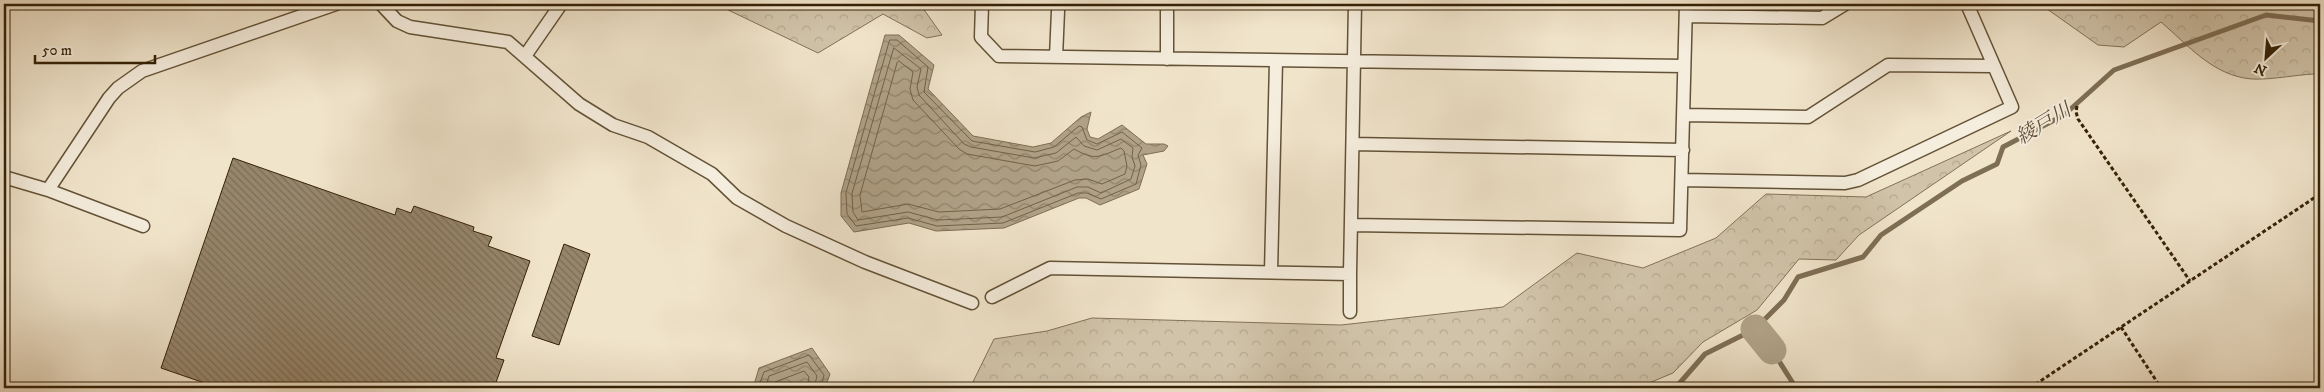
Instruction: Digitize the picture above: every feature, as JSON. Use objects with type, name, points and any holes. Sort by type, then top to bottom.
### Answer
[{"type":"street","points":[[48,190],[109,98],[118,88],[142,71],[336,4]]},
{"type":"street","points":[[381,4],[397,21],[410,27],[508,42],[579,104],[613,125],[648,137],[704,169],[737,198],[786,226],[865,262],[972,303]]},
{"type":"street","points":[[525,56],[561,4]]},
{"type":"street","points":[[982,4],[981,37],[999,56],[1684,66]]},
{"type":"street","points":[[1167,4],[1167,58]]},
{"type":"street","points":[[1350,312],[1355,4]]},
{"type":"street","points":[[1352,225],[1680,230],[1686,10],[1822,18],[1845,4]]},
{"type":"street","points":[[1682,180],[1845,183],[1858,180],[2012,106],[1967,4]]},
{"type":"street","points":[[1056,57],[1058,11]]},
{"type":"street","points":[[1271,272],[1276,61]]},
{"type":"street","points":[[1684,115],[1808,117],[1888,65],[1993,66]]},
{"type":"street","points":[[1352,144],[1683,150]]},
{"type":"street","points":[[4,177],[48,190],[143,226]]},
{"type":"street","points":[[992,297],[1050,268],[1350,274]]},
{"type":"path","points":[[2077,106],[2078,119],[2190,281]]},
{"type":"path","points":[[2030,388],[2320,194]]},
{"type":"path","points":[[2121,327],[2161,388]]},
{"type":"green space","points":[[669,4],[920,4],[942,35],[927,38],[883,14],[818,53],[724,8],[675,8]]},
{"type":"green space","points":[[2040,4],[2320,4],[2320,76],[2314,74],[2259,79],[2238,77],[2213,66],[2161,22],[2124,47],[2098,45]]},
{"type":"green space","points":[[2011,131],[1859,235],[1836,260],[1799,259],[1757,310],[1703,342],[1673,373],[1637,388],[970,388],[994,339],[1047,331],[1092,318],[1341,325],[1503,307],[1577,253],[1643,268],[1716,238],[1766,194],[1866,197]]},
{"type":"water","points":[[885,35],[899,35],[934,65],[928,89],[973,136],[1033,147],[1051,143],[1081,117],[1091,112],[1087,129],[1090,137],[1098,139],[1122,125],[1146,144],[1164,144],[1168,146],[1164,151],[1143,155],[1147,164],[1139,189],[1100,205],[1086,198],[1079,198],[1004,228],[936,231],[909,223],[854,232],[841,216],[841,193]]},
{"type":"water","points":[[812,348],[830,374],[825,388],[753,388],[759,368]]},
{"type":"building","points":[[233,158],[395,215],[397,208],[411,213],[414,206],[474,227],[473,231],[492,237],[488,246],[530,261],[496,358],[504,360],[494,388],[219,388],[161,368]]},
{"type":"building","points":[[564,244],[590,254],[559,345],[532,336]]},
{"type":"waterway","points":[[4,16],[11,4]]},
{"type":"waterway","name":"綾戸川","points":[[1672,388],[1678,385],[1705,354],[1755,329],[1784,300],[1798,277],[1863,257],[1881,235],[1962,181],[1997,164],[2003,147],[2064,115],[2114,70],[2266,15],[2320,21]]},
{"type":"waterway","name":"綾戸川","points":[[1755,329],[1772,350]]},
{"type":"waterway","points":[[1772,350],[1796,388]]}]
